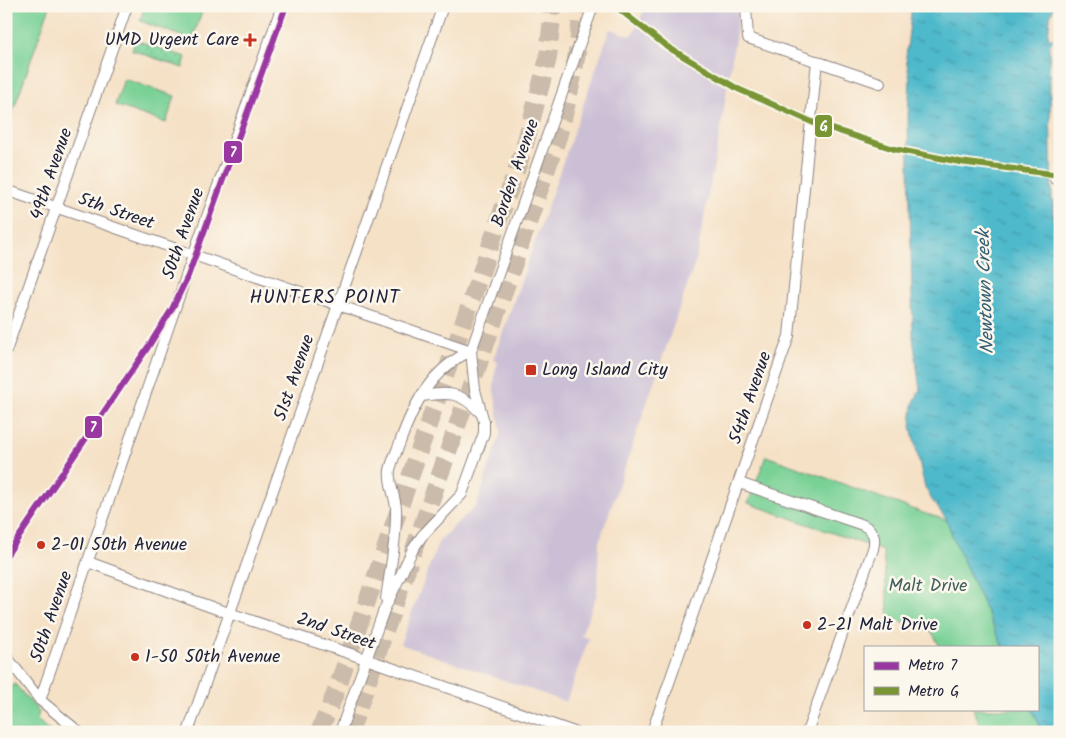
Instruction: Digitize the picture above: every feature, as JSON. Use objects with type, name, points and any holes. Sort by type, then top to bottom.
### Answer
[{"type":"street","name":"49th Avenue","points":[[6,351],[127,6]]},
{"type":"street","name":"50th Avenue","points":[[40,700],[282,6]]},
{"type":"street","name":"51st Avenue","points":[[188,732],[443,6]]},
{"type":"street","name":"Borden Avenue","points":[[340,732],[384,610],[418,542],[434,522],[462,494],[484,433],[482,414],[475,390],[471,351],[593,6]]},
{"type":"street","points":[[746,6],[748,38],[880,82]]},
{"type":"street","name":"54th Avenue","points":[[652,732],[783,355],[791,326],[817,61]]},
{"type":"street","name":"5th Street","points":[[6,190],[471,351]]},
{"type":"street","name":"Borden Avenue","points":[[384,610],[396,516],[390,471],[408,419],[421,396],[446,365],[471,351]]},
{"type":"street","points":[[421,396],[440,393],[457,395],[468,400],[482,414]]},
{"type":"street","points":[[739,483],[863,525],[870,528],[875,540],[807,732]]},
{"type":"street","name":"2nd Street","points":[[88,562],[229,613],[574,732]]},
{"type":"street","points":[[6,656],[40,700],[79,732]]},
{"type":"shaded area","points":[[646,6],[737,6],[738,20],[720,133],[696,260],[599,542],[597,594],[581,636],[589,638],[566,702],[400,644],[439,541],[476,507],[501,431],[494,391],[495,372],[498,362],[493,360],[610,29],[632,36]]},
{"type":"shaded area","points":[[1052,200],[1060,200],[1060,309]]},
{"type":"green space","points":[[11,6],[50,6],[6,131],[6,21]]},
{"type":"green space","points":[[145,6],[204,6],[192,40],[140,21]]},
{"type":"green space","points":[[135,40],[186,57],[183,68],[132,50]]},
{"type":"green space","points":[[124,79],[175,96],[166,123],[115,105]]},
{"type":"green space","name":"Malt Drive","points":[[766,456],[947,520],[953,538],[1003,646],[939,646],[932,632],[889,617],[883,551],[748,503]]},
{"type":"green space","points":[[15,684],[39,712],[37,720],[51,732],[6,732],[6,688],[8,690]]},
{"type":"green space","points":[[973,710],[1032,710],[1043,732],[984,732]]},
{"type":"water","name":"Newtown Creek","points":[[912,6],[1054,6],[1050,17],[1048,37],[1053,39],[1049,46],[1052,200],[1060,309],[1060,732],[1043,732],[1032,710],[1038,710],[1038,646],[1003,646],[953,538],[947,520],[925,487],[911,426],[913,404],[920,390],[913,337],[908,117],[910,80],[906,57]]},
{"type":"tunnel","points":[[319,732],[335,694],[524,148],[548,58],[553,6]]},
{"type":"tunnel","points":[[350,732],[558,137],[574,72],[581,6]]},
{"type":"metro line","name":"7","points":[[6,556],[172,309],[188,276],[286,6]]},
{"type":"metro line","name":"G","points":[[615,6],[666,46],[738,89],[814,123],[894,149],[960,162],[1060,175]]},
{"type":"place","name":"UMD Urgent Care","points":[[250,40]]},
{"type":"place","name":"Long Island City","points":[[531,370]]},
{"type":"place","name":"2-01 50th Avenue","points":[[41,545]]},
{"type":"place","name":"2-21 Malt Drive","points":[[807,625]]},
{"type":"place","name":"1-50 50th Avenue","points":[[135,657]]},
{"type":"district","name":"HUNTERS POINT","points":[[325,298]]}]
